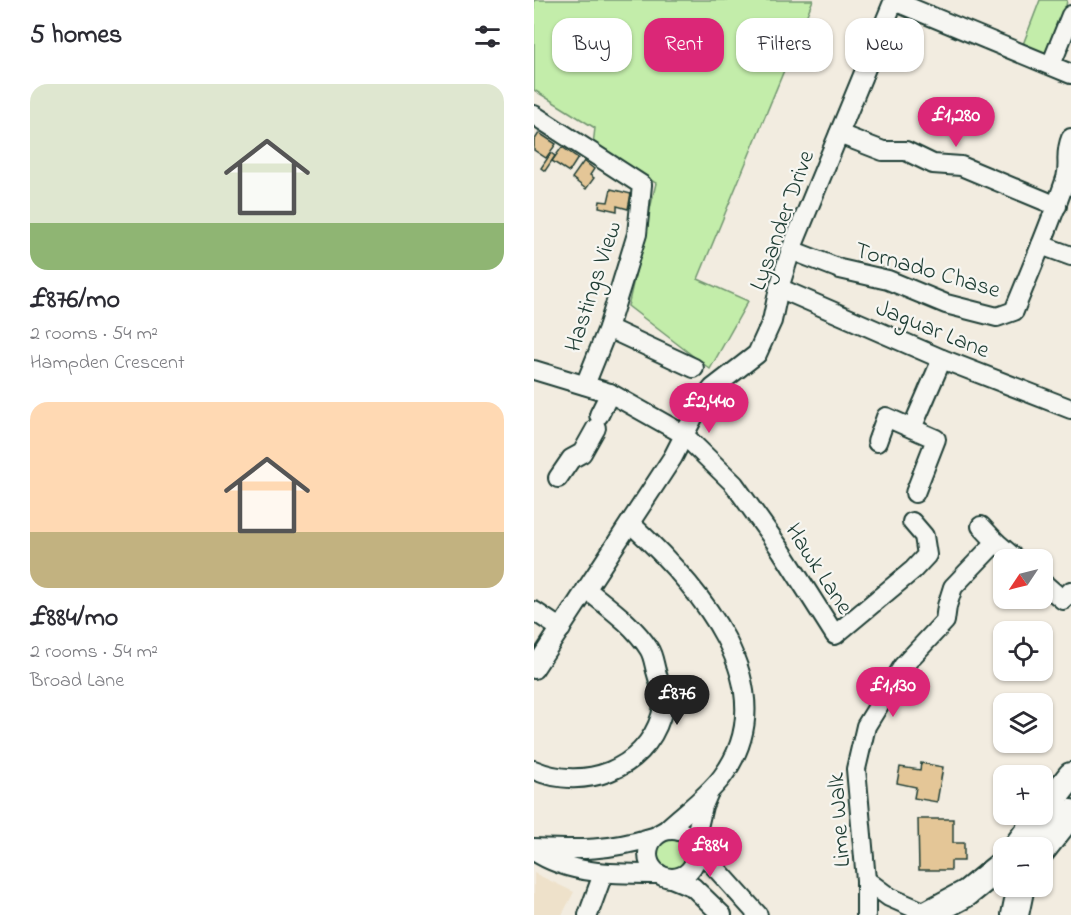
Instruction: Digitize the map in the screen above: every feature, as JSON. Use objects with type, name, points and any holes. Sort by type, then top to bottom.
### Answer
[{"type":"highway","points":[[1053,800],[1071,776]]},
{"type":"highway","points":[[1052,837],[1071,813]]},
{"type":"highway","points":[[1024,837],[1034,825]]},
{"type":"highway","points":[[935,915],[993,872]]},
{"type":"highway","points":[[1016,915],[1019,897]]},
{"type":"street","points":[[894,0],[1071,74]]},
{"type":"street","name":"Lysander Drive","points":[[534,669],[673,457],[700,404],[713,388],[757,354],[772,321],[791,250],[894,0]]},
{"type":"street","points":[[1051,65],[1071,15]]},
{"type":"street","name":"Hastings View","points":[[534,115],[642,184],[637,234],[608,328],[585,385]]},
{"type":"street","points":[[839,134],[883,151],[906,151],[933,164],[961,166],[1057,206]]},
{"type":"street","name":"Tornado Chase","points":[[791,250],[840,269],[888,280],[946,304],[1003,317],[1014,311],[1057,206],[1067,173],[1065,153],[1071,138]]},
{"type":"street","points":[[1041,245],[1071,256]]},
{"type":"street","name":"Jaguar Lane","points":[[779,288],[942,359],[1071,409]]},
{"type":"street","points":[[608,328],[694,368]]},
{"type":"street","points":[[912,428],[942,359]]},
{"type":"street","points":[[534,370],[610,393],[683,434]]},
{"type":"street","points":[[558,477],[571,459],[582,453],[610,393]]},
{"type":"street","points":[[877,442],[886,417],[936,439],[915,493]]},
{"type":"street","name":"Hawk Lane","points":[[683,434],[734,484],[781,550],[834,635],[913,570],[927,555],[924,536],[912,522]]},
{"type":"street","points":[[534,850],[550,862],[603,874],[665,876],[686,873],[695,861],[694,844],[703,806],[710,790],[733,758],[740,736],[744,718],[743,683],[725,633],[692,585],[630,523]]},
{"type":"street","points":[[981,526],[1004,549]]},
{"type":"street","name":"Lime Walk","points":[[866,915],[866,880],[856,769],[866,726],[903,666],[945,621],[953,587],[996,542]]},
{"type":"street","points":[[534,770],[573,779],[602,776],[630,762],[648,741],[662,715],[660,682],[650,650],[620,616],[586,590]]},
{"type":"street","points":[[1053,591],[1063,600],[1071,591]]},
{"type":"street","points":[[534,611],[561,629]]},
{"type":"street","points":[[710,790],[659,834],[647,853],[652,869],[693,887],[722,915]]},
{"type":"street","points":[[534,850],[592,851],[620,848],[659,834],[679,830],[759,915]]},
{"type":"street","points":[[588,915],[603,874]]},
{"type":"street","name":"Lime Walk","points":[[866,880],[889,897],[935,915]]},
{"type":"shaded area","points":[[534,873],[574,892],[562,915],[534,915]]},
{"type":"green space","points":[[534,0],[813,0],[806,18],[736,18],[736,72],[783,72],[698,279],[748,301],[710,369],[628,306],[656,183],[593,145],[595,128],[534,90]]},
{"type":"green space","points":[[1040,0],[1067,0],[1065,12],[1047,53],[1022,47]]},
{"type":"green space","points":[[673,836],[685,841],[690,853],[685,865],[673,870],[661,865],[656,853],[661,841]]},
{"type":"building","points":[[539,133],[556,144],[546,158],[534,150],[534,141]]},
{"type":"building","points":[[562,147],[578,158],[569,172],[552,161]]},
{"type":"building","points":[[551,153],[555,156],[545,171],[541,168]]},
{"type":"building","points":[[584,161],[594,169],[590,175],[594,178],[586,189],[572,178]]},
{"type":"building","points":[[611,189],[631,194],[628,209],[617,206],[617,211],[599,207],[600,201],[608,202]]},
{"type":"building","points":[[921,763],[943,767],[937,802],[914,798],[916,787],[897,783],[900,767],[920,770]]},
{"type":"building","points":[[918,819],[953,819],[953,843],[964,843],[964,861],[951,861],[951,870],[919,870]]}]
